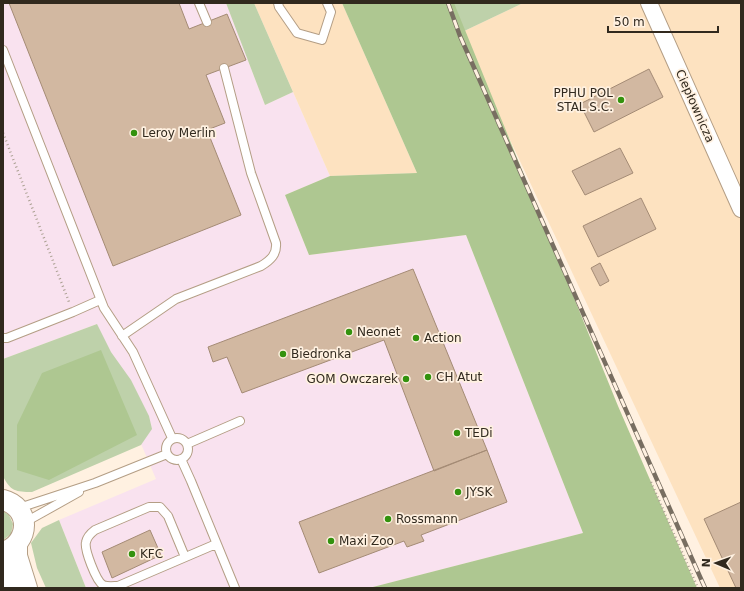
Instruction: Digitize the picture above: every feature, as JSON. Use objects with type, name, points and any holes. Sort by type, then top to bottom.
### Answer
[{"type":"street","name":"Ciepłownicza","points":[[649,3],[741,209]]},
{"type":"street","points":[[10,503],[22,515],[24,525],[23,535],[10,548],[17,556],[27,588]]},
{"type":"street","points":[[3,564],[15,588]]},
{"type":"lane","points":[[199,3],[207,22]]},
{"type":"lane","points":[[278,3],[297,33],[322,40],[331,12],[327,3]]},
{"type":"lane","points":[[3,50],[100,300],[133,352],[172,438]]},
{"type":"lane","points":[[122,336],[176,299],[261,266],[275,254],[276,243],[251,173],[224,68]]},
{"type":"lane","points":[[3,338],[7,338],[100,300]]},
{"type":"lane","points":[[187,444],[240,421]]},
{"type":"lane","points":[[172,438],[182,439],[187,444],[188,452],[184,458],[171,458],[167,454],[166,447],[169,440],[172,438]]},
{"type":"lane","points":[[10,503],[25,506],[95,483],[167,454]]},
{"type":"lane","points":[[181,459],[235,588]]},
{"type":"lane","points":[[24,525],[29,520],[95,483]]},
{"type":"lane","points":[[185,557],[168,516],[160,507],[149,507],[95,530],[89,535],[85,543],[86,552],[97,577],[103,585],[111,587],[118,586],[216,544]]},
{"type":"path","points":[[3,133],[73,312]]},
{"type":"path","points":[[651,482],[698,588]]},
{"type":"shaded area","points":[[3,3],[226,3],[265,105],[293,92],[330,176],[285,195],[309,255],[466,235],[583,533],[369,588],[86,588],[59,520],[156,479],[101,350],[97,324],[3,359]]},
{"type":"shaded area","points":[[254,3],[342,3],[417,173],[330,176]]},
{"type":"shaded area","points":[[523,3],[741,3],[741,588],[720,588],[460,33]]},
{"type":"green space","points":[[226,3],[254,3],[293,92],[265,105]]},
{"type":"green space","points":[[342,3],[454,3],[618,406],[697,588],[369,588],[583,533],[466,235],[309,255],[285,195],[330,176],[417,173]]},
{"type":"green space","points":[[449,3],[523,3],[460,33]]},
{"type":"green space","points":[[97,324],[111,352],[131,380],[149,416],[152,429],[141,445],[32,492],[14,490],[8,485],[3,476],[3,359]]},
{"type":"green space","points":[[101,350],[137,435],[49,480],[17,470],[17,425],[42,373]]},
{"type":"green space","points":[[3,511],[9,515],[13,524],[11,534],[3,540]]},
{"type":"green space","points":[[59,520],[86,588],[46,588],[37,568],[31,543],[42,528]]},
{"type":"building","name":"Leroy Merlin","points":[[9,3],[179,3],[189,29],[227,14],[246,60],[206,75],[225,123],[207,130],[241,215],[113,266]]},
{"type":"building","name":"PPHU POL STAL S.C.","points":[[649,69],[663,97],[594,132],[580,104]]},
{"type":"building","points":[[620,148],[633,173],[585,195],[572,171]]},
{"type":"building","points":[[641,198],[656,229],[598,257],[583,226]]},
{"type":"building","points":[[600,263],[609,281],[600,286],[591,268]]},
{"type":"building","name":"CH Atut","points":[[413,269],[487,450],[434,471],[384,340],[242,393],[227,357],[213,362],[208,347]]},
{"type":"building","points":[[487,450],[507,502],[421,535],[424,541],[407,547],[404,541],[319,573],[299,522]]},
{"type":"building","points":[[741,502],[741,588],[736,588],[704,519]]},
{"type":"building","name":"KFC","points":[[150,530],[161,555],[112,578],[102,552]]},
{"type":"railway","points":[[448,3],[460,36],[705,588]]},
{"type":"place","name":"PPHU POL STAL S.C.","points":[[621,100]]},
{"type":"place","name":"Leroy Merlin","points":[[134,133]]},
{"type":"place","name":"Neonet","points":[[349,332]]},
{"type":"place","name":"Action","points":[[416,338]]},
{"type":"place","name":"Biedronka","points":[[283,354]]},
{"type":"place","name":"CH Atut","points":[[428,377]]},
{"type":"place","name":"GOM Owczarek","points":[[406,379]]},
{"type":"place","name":"TEDi","points":[[457,433]]},
{"type":"place","name":"JYSK","points":[[458,492]]},
{"type":"place","name":"Rossmann","points":[[388,519]]},
{"type":"place","name":"Maxi Zoo","points":[[331,541]]},
{"type":"place","name":"KFC","points":[[132,554]]}]
